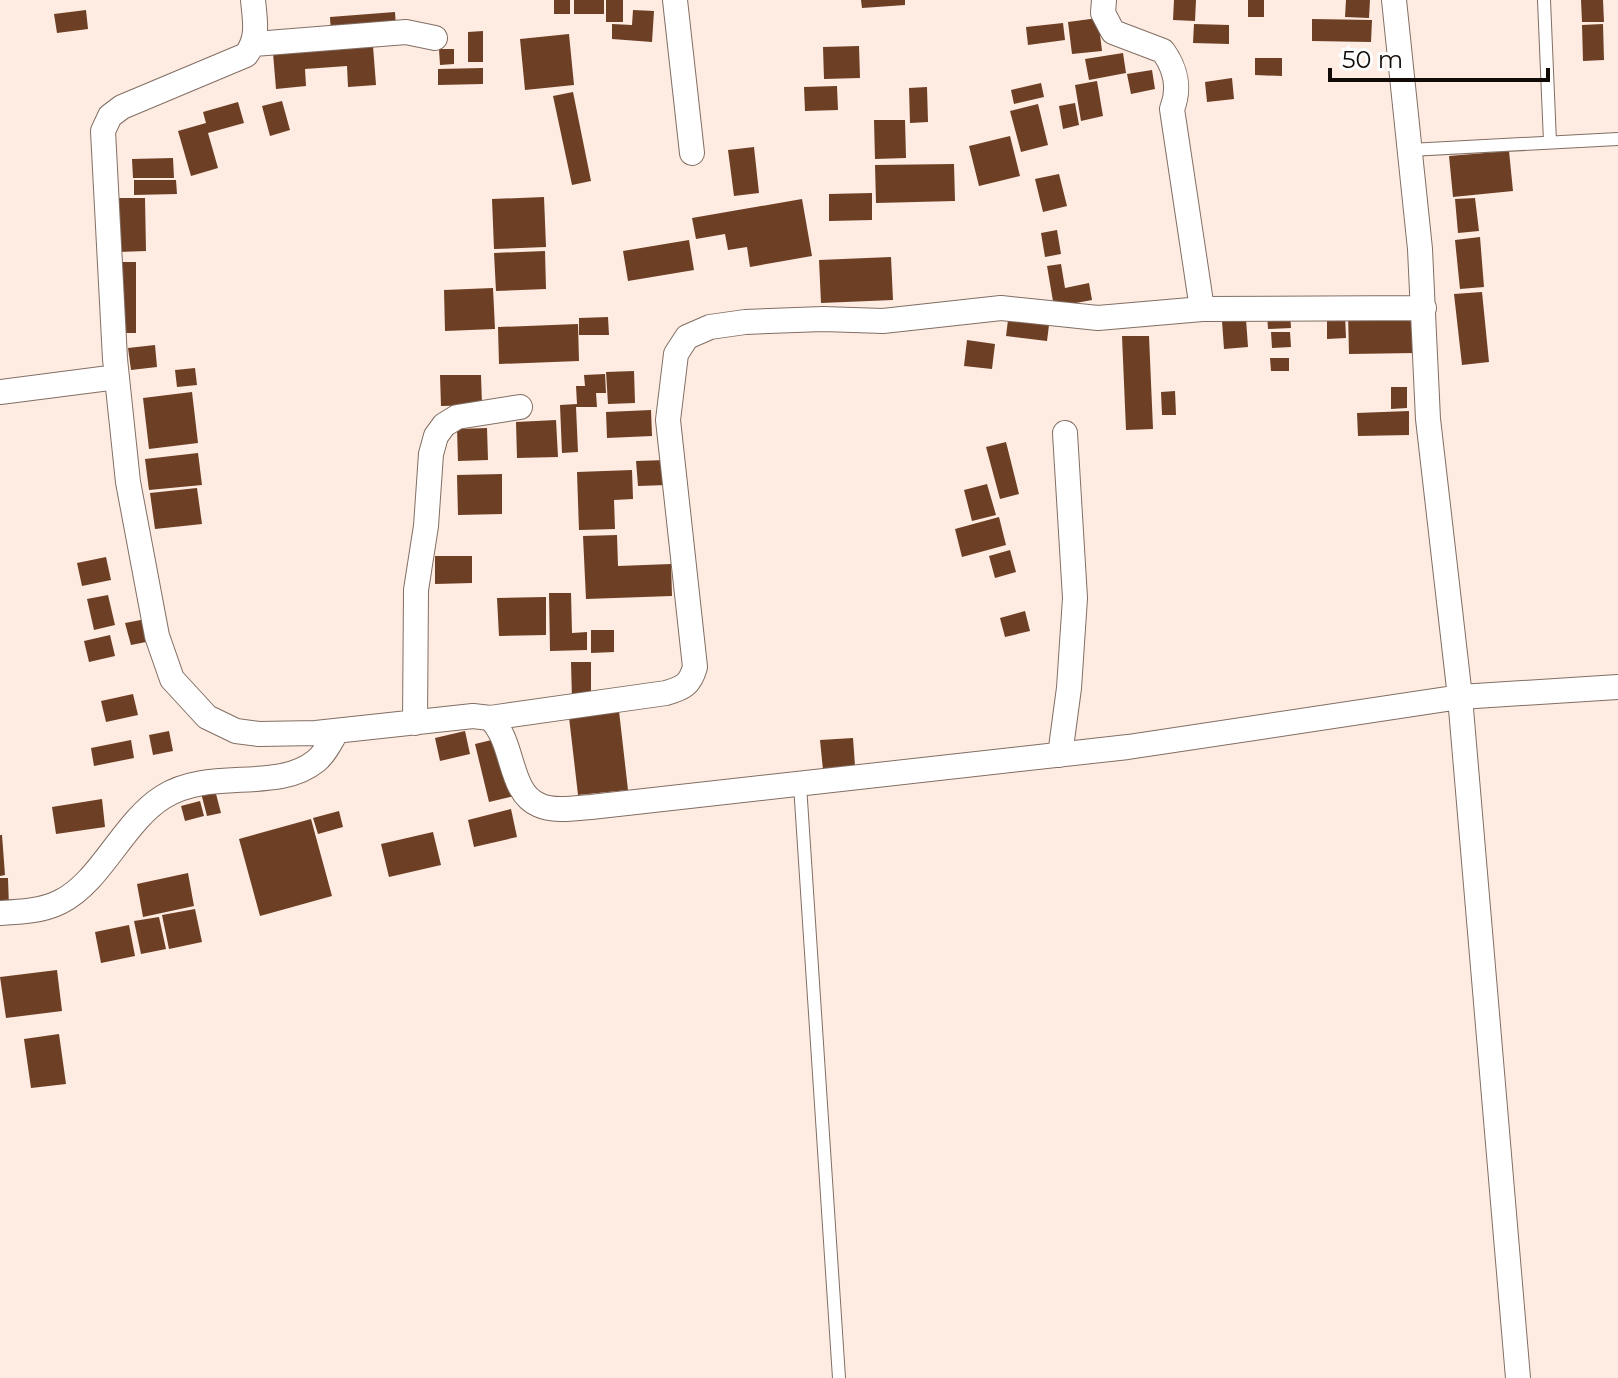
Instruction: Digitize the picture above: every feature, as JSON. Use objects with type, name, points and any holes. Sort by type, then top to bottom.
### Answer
[{"type":"street","points":[[253,0],[254,44],[246,55],[122,107],[110,116],[103,131],[117,377],[128,482],[157,636],[172,679],[207,717],[236,731],[259,734],[337,731],[473,716],[490,718],[684,688],[691,680],[695,667],[668,420],[676,354],[687,337],[710,327],[745,322],[883,321],[1001,308],[1098,318],[1202,309],[1424,308]]},
{"type":"street","points":[[675,0],[692,153]]},
{"type":"street","points":[[1104,0],[1103,13],[1113,32],[1163,51],[1174,72],[1177,95],[1172,109],[1202,309]]},
{"type":"street","points":[[1394,0],[1424,308],[1428,419],[1460,697],[1518,1378]]},
{"type":"street","points":[[254,44],[406,32],[435,38]]},
{"type":"street","points":[[0,392],[117,377]]},
{"type":"street","points":[[415,723],[415,602],[426,526],[431,454],[436,436],[444,425],[457,417],[520,407]]},
{"type":"street","points":[[1060,755],[1069,688],[1075,598],[1068,535],[1065,433]]},
{"type":"street","points":[[490,718],[506,738],[516,780],[528,797],[540,805],[591,807],[1060,755],[1460,697],[1618,687]]},
{"type":"street","points":[[0,913],[44,909],[74,893],[145,810],[163,797],[203,781],[286,775],[305,769],[319,759],[337,731]]},
{"type":"lane","points":[[1544,0],[1550,142]]},
{"type":"lane","points":[[1410,150],[1618,139]]},
{"type":"lane","points":[[800,785],[839,1378]]},
{"type":"building","points":[[554,0],[570,0],[570,14],[554,14]]},
{"type":"building","points":[[574,0],[604,0],[604,14],[574,14]]},
{"type":"building","points":[[606,0],[623,0],[623,22],[606,22]]},
{"type":"building","points":[[861,0],[905,0],[905,5],[862,8]]},
{"type":"building","points":[[1174,0],[1196,0],[1195,21],[1173,20]]},
{"type":"building","points":[[1248,0],[1264,0],[1264,17],[1248,17]]},
{"type":"building","points":[[1346,0],[1370,0],[1369,18],[1345,17]]},
{"type":"building","points":[[1581,0],[1603,0],[1604,22],[1582,22]]},
{"type":"building","points":[[86,10],[88,29],[57,33],[54,14]]},
{"type":"building","points":[[633,10],[654,11],[652,42],[612,39],[612,24],[632,25]]},
{"type":"building","points":[[395,12],[396,28],[331,33],[330,17]]},
{"type":"building","points":[[1098,18],[1102,51],[1072,54],[1068,22]]},
{"type":"building","points":[[1312,19],[1372,20],[1371,42],[1312,41]]},
{"type":"building","points":[[1063,23],[1065,40],[1028,45],[1026,27]]},
{"type":"building","points":[[1194,24],[1229,25],[1229,44],[1193,43]]},
{"type":"building","points":[[1603,24],[1604,60],[1583,61],[1582,25]]},
{"type":"building","points":[[483,31],[483,62],[468,62],[468,32]]},
{"type":"building","points":[[569,34],[574,85],[525,90],[520,39]]},
{"type":"building","points":[[373,46],[376,85],[348,87],[347,66],[305,69],[306,86],[276,89],[273,53]]},
{"type":"building","points":[[859,46],[860,78],[824,79],[823,47]]},
{"type":"building","points":[[439,49],[454,49],[454,64],[440,65]]},
{"type":"building","points":[[1123,53],[1126,73],[1089,80],[1085,59]]},
{"type":"building","points":[[1255,58],[1282,58],[1282,76],[1255,75]]},
{"type":"building","points":[[483,68],[483,84],[438,85],[438,69]]},
{"type":"building","points":[[1152,70],[1155,89],[1131,94],[1127,74]]},
{"type":"building","points":[[1232,78],[1234,99],[1207,102],[1205,82]]},
{"type":"building","points":[[1097,81],[1103,116],[1081,121],[1075,85]]},
{"type":"building","points":[[1041,83],[1044,97],[1014,104],[1011,90]]},
{"type":"building","points":[[837,86],[838,110],[805,111],[804,87]]},
{"type":"building","points":[[927,87],[928,122],[910,123],[909,88]]},
{"type":"building","points":[[573,92],[591,181],[572,185],[553,96]]},
{"type":"building","points":[[282,101],[290,130],[270,136],[262,106]]},
{"type":"building","points":[[238,102],[244,123],[208,133],[218,168],[191,176],[178,131],[206,123],[203,112]]},
{"type":"building","points":[[1075,103],[1079,125],[1063,129],[1059,106]]},
{"type":"building","points":[[1038,104],[1048,145],[1021,152],[1010,111]]},
{"type":"building","points":[[874,120],[905,120],[906,158],[875,159]]},
{"type":"building","points":[[1010,136],[1020,176],[979,186],[969,146]]},
{"type":"building","points":[[754,147],[759,193],[734,196],[728,150]]},
{"type":"building","points":[[1509,151],[1513,191],[1453,197],[1449,156]]},
{"type":"building","points":[[173,158],[174,178],[133,178],[132,159]]},
{"type":"building","points":[[954,164],[955,201],[876,203],[875,165]]},
{"type":"building","points":[[1059,174],[1067,206],[1043,212],[1035,179]]},
{"type":"building","points":[[134,180],[176,180],[177,194],[134,195]]},
{"type":"building","points":[[872,193],[872,220],[829,221],[829,194]]},
{"type":"building","points":[[544,197],[546,247],[494,249],[492,199]]},
{"type":"building","points":[[117,198],[145,198],[146,251],[118,252]]},
{"type":"building","points":[[1475,198],[1479,231],[1458,233],[1455,199]]},
{"type":"building","points":[[802,199],[812,256],[750,267],[747,247],[728,250],[725,234],[696,239],[692,218]]},
{"type":"building","points":[[1057,230],[1061,254],[1045,257],[1041,233]]},
{"type":"building","points":[[1480,237],[1484,287],[1460,289],[1455,240]]},
{"type":"building","points":[[689,240],[694,270],[628,281],[623,251]]},
{"type":"building","points":[[545,251],[546,289],[496,291],[494,253]]},
{"type":"building","points":[[891,257],[893,300],[821,303],[819,260]]},
{"type":"building","points":[[121,262],[136,262],[136,333],[122,333]]},
{"type":"building","points":[[1061,264],[1065,288],[1089,283],[1092,300],[1054,307],[1047,266]]},
{"type":"building","points":[[493,288],[495,329],[445,331],[444,290]]},
{"type":"building","points":[[1482,292],[1489,362],[1462,365],[1454,294]]},
{"type":"building","points":[[1267,312],[1290,312],[1291,328],[1268,329]]},
{"type":"building","points":[[1415,312],[1416,353],[1349,354],[1348,313]]},
{"type":"building","points":[[1327,314],[1345,314],[1346,338],[1327,339]]},
{"type":"building","points":[[608,317],[609,335],[579,335],[579,318]]},
{"type":"building","points":[[1246,319],[1248,347],[1224,349],[1222,321]]},
{"type":"building","points":[[1008,320],[1049,325],[1047,341],[1006,336]]},
{"type":"building","points":[[578,324],[579,361],[499,364],[498,327]]},
{"type":"building","points":[[1271,332],[1290,332],[1291,347],[1272,348]]},
{"type":"building","points":[[1122,336],[1149,336],[1153,429],[1126,430]]},
{"type":"building","points":[[967,340],[995,344],[992,369],[964,366]]},
{"type":"building","points":[[155,345],[157,367],[131,370],[128,348]]},
{"type":"building","points":[[1270,358],[1289,358],[1289,371],[1271,371]]},
{"type":"building","points":[[195,368],[197,385],[177,387],[175,370]]},
{"type":"building","points":[[634,371],[635,403],[608,404],[606,372]]},
{"type":"building","points":[[605,374],[606,393],[596,393],[597,407],[576,407],[578,452],[562,453],[560,405],[577,404],[576,386],[585,386],[584,375]]},
{"type":"building","points":[[440,375],[481,375],[482,405],[441,406]]},
{"type":"building","points":[[1391,387],[1407,387],[1407,408],[1391,409]]},
{"type":"building","points":[[1175,391],[1176,415],[1162,415],[1161,392]]},
{"type":"building","points":[[192,392],[198,443],[149,449],[143,398]]},
{"type":"building","points":[[651,410],[652,436],[607,438],[606,412]]},
{"type":"building","points":[[1409,411],[1409,435],[1358,436],[1357,413]]},
{"type":"building","points":[[556,420],[558,457],[517,458],[516,422]]},
{"type":"building","points":[[487,428],[488,460],[458,461],[457,429]]},
{"type":"building","points":[[1006,442],[1019,494],[1000,499],[986,447]]},
{"type":"building","points":[[198,453],[202,485],[149,490],[145,459]]},
{"type":"building","points":[[666,460],[667,485],[638,486],[636,461]]},
{"type":"building","points":[[632,470],[633,499],[614,500],[615,529],[579,530],[577,472]]},
{"type":"building","points":[[502,474],[502,514],[458,515],[457,475]]},
{"type":"building","points":[[987,484],[996,515],[972,521],[964,490]]},
{"type":"building","points":[[197,488],[202,524],[155,529],[150,493]]},
{"type":"building","points":[[999,517],[1006,545],[962,557],[955,529]]},
{"type":"building","points":[[617,535],[618,566],[671,564],[672,596],[586,599],[583,536]]},
{"type":"building","points":[[1010,550],[1016,572],[995,578],[989,556]]},
{"type":"building","points":[[435,556],[472,556],[472,583],[435,584]]},
{"type":"building","points":[[106,557],[111,580],[82,586],[77,563]]},
{"type":"building","points":[[549,593],[571,593],[572,633],[587,632],[587,650],[550,651]]},
{"type":"building","points":[[108,595],[115,625],[94,630],[87,599]]},
{"type":"building","points":[[546,597],[546,635],[499,636],[497,598]]},
{"type":"building","points":[[1025,611],[1030,631],[1005,637],[1000,618]]},
{"type":"building","points":[[146,619],[151,641],[131,645],[125,623]]},
{"type":"building","points":[[591,630],[614,630],[614,652],[591,653]]},
{"type":"building","points":[[110,635],[115,656],[89,662],[84,641]]},
{"type":"building","points":[[571,662],[591,662],[591,700],[572,700]]},
{"type":"building","points":[[133,694],[138,715],[106,722],[101,701]]},
{"type":"building","points":[[619,711],[628,790],[578,795],[569,717]]},
{"type":"building","points":[[169,731],[173,751],[153,755],[149,735]]},
{"type":"building","points":[[465,731],[470,754],[440,761],[435,738]]},
{"type":"building","points":[[504,737],[518,795],[489,802],[475,744]]},
{"type":"building","points":[[853,738],[855,766],[823,770],[820,740]]},
{"type":"building","points":[[131,740],[134,758],[94,766],[91,748]]},
{"type":"building","points":[[215,790],[221,813],[207,816],[201,793]]},
{"type":"building","points":[[102,799],[105,827],[56,834],[52,807]]},
{"type":"building","points":[[200,801],[204,816],[185,821],[181,806]]},
{"type":"building","points":[[511,809],[517,837],[474,847],[468,820]]},
{"type":"building","points":[[339,811],[343,827],[318,834],[313,818]]},
{"type":"building","points":[[311,819],[332,896],[260,916],[239,839]]},
{"type":"building","points":[[433,832],[441,865],[389,877],[381,844]]},
{"type":"building","points":[[0,835],[5,875],[0,876]]},
{"type":"building","points":[[188,873],[194,906],[143,917],[137,884]]},
{"type":"building","points":[[0,878],[8,878],[9,907],[0,907]]},
{"type":"building","points":[[195,909],[202,942],[169,949],[162,915]]},
{"type":"building","points":[[159,917],[166,949],[141,954],[134,921]]},
{"type":"building","points":[[129,925],[135,956],[101,963],[95,932]]},
{"type":"building","points":[[57,970],[62,1011],[6,1018],[0,977]]},
{"type":"building","points":[[59,1034],[66,1084],[31,1088],[24,1039]]}]
